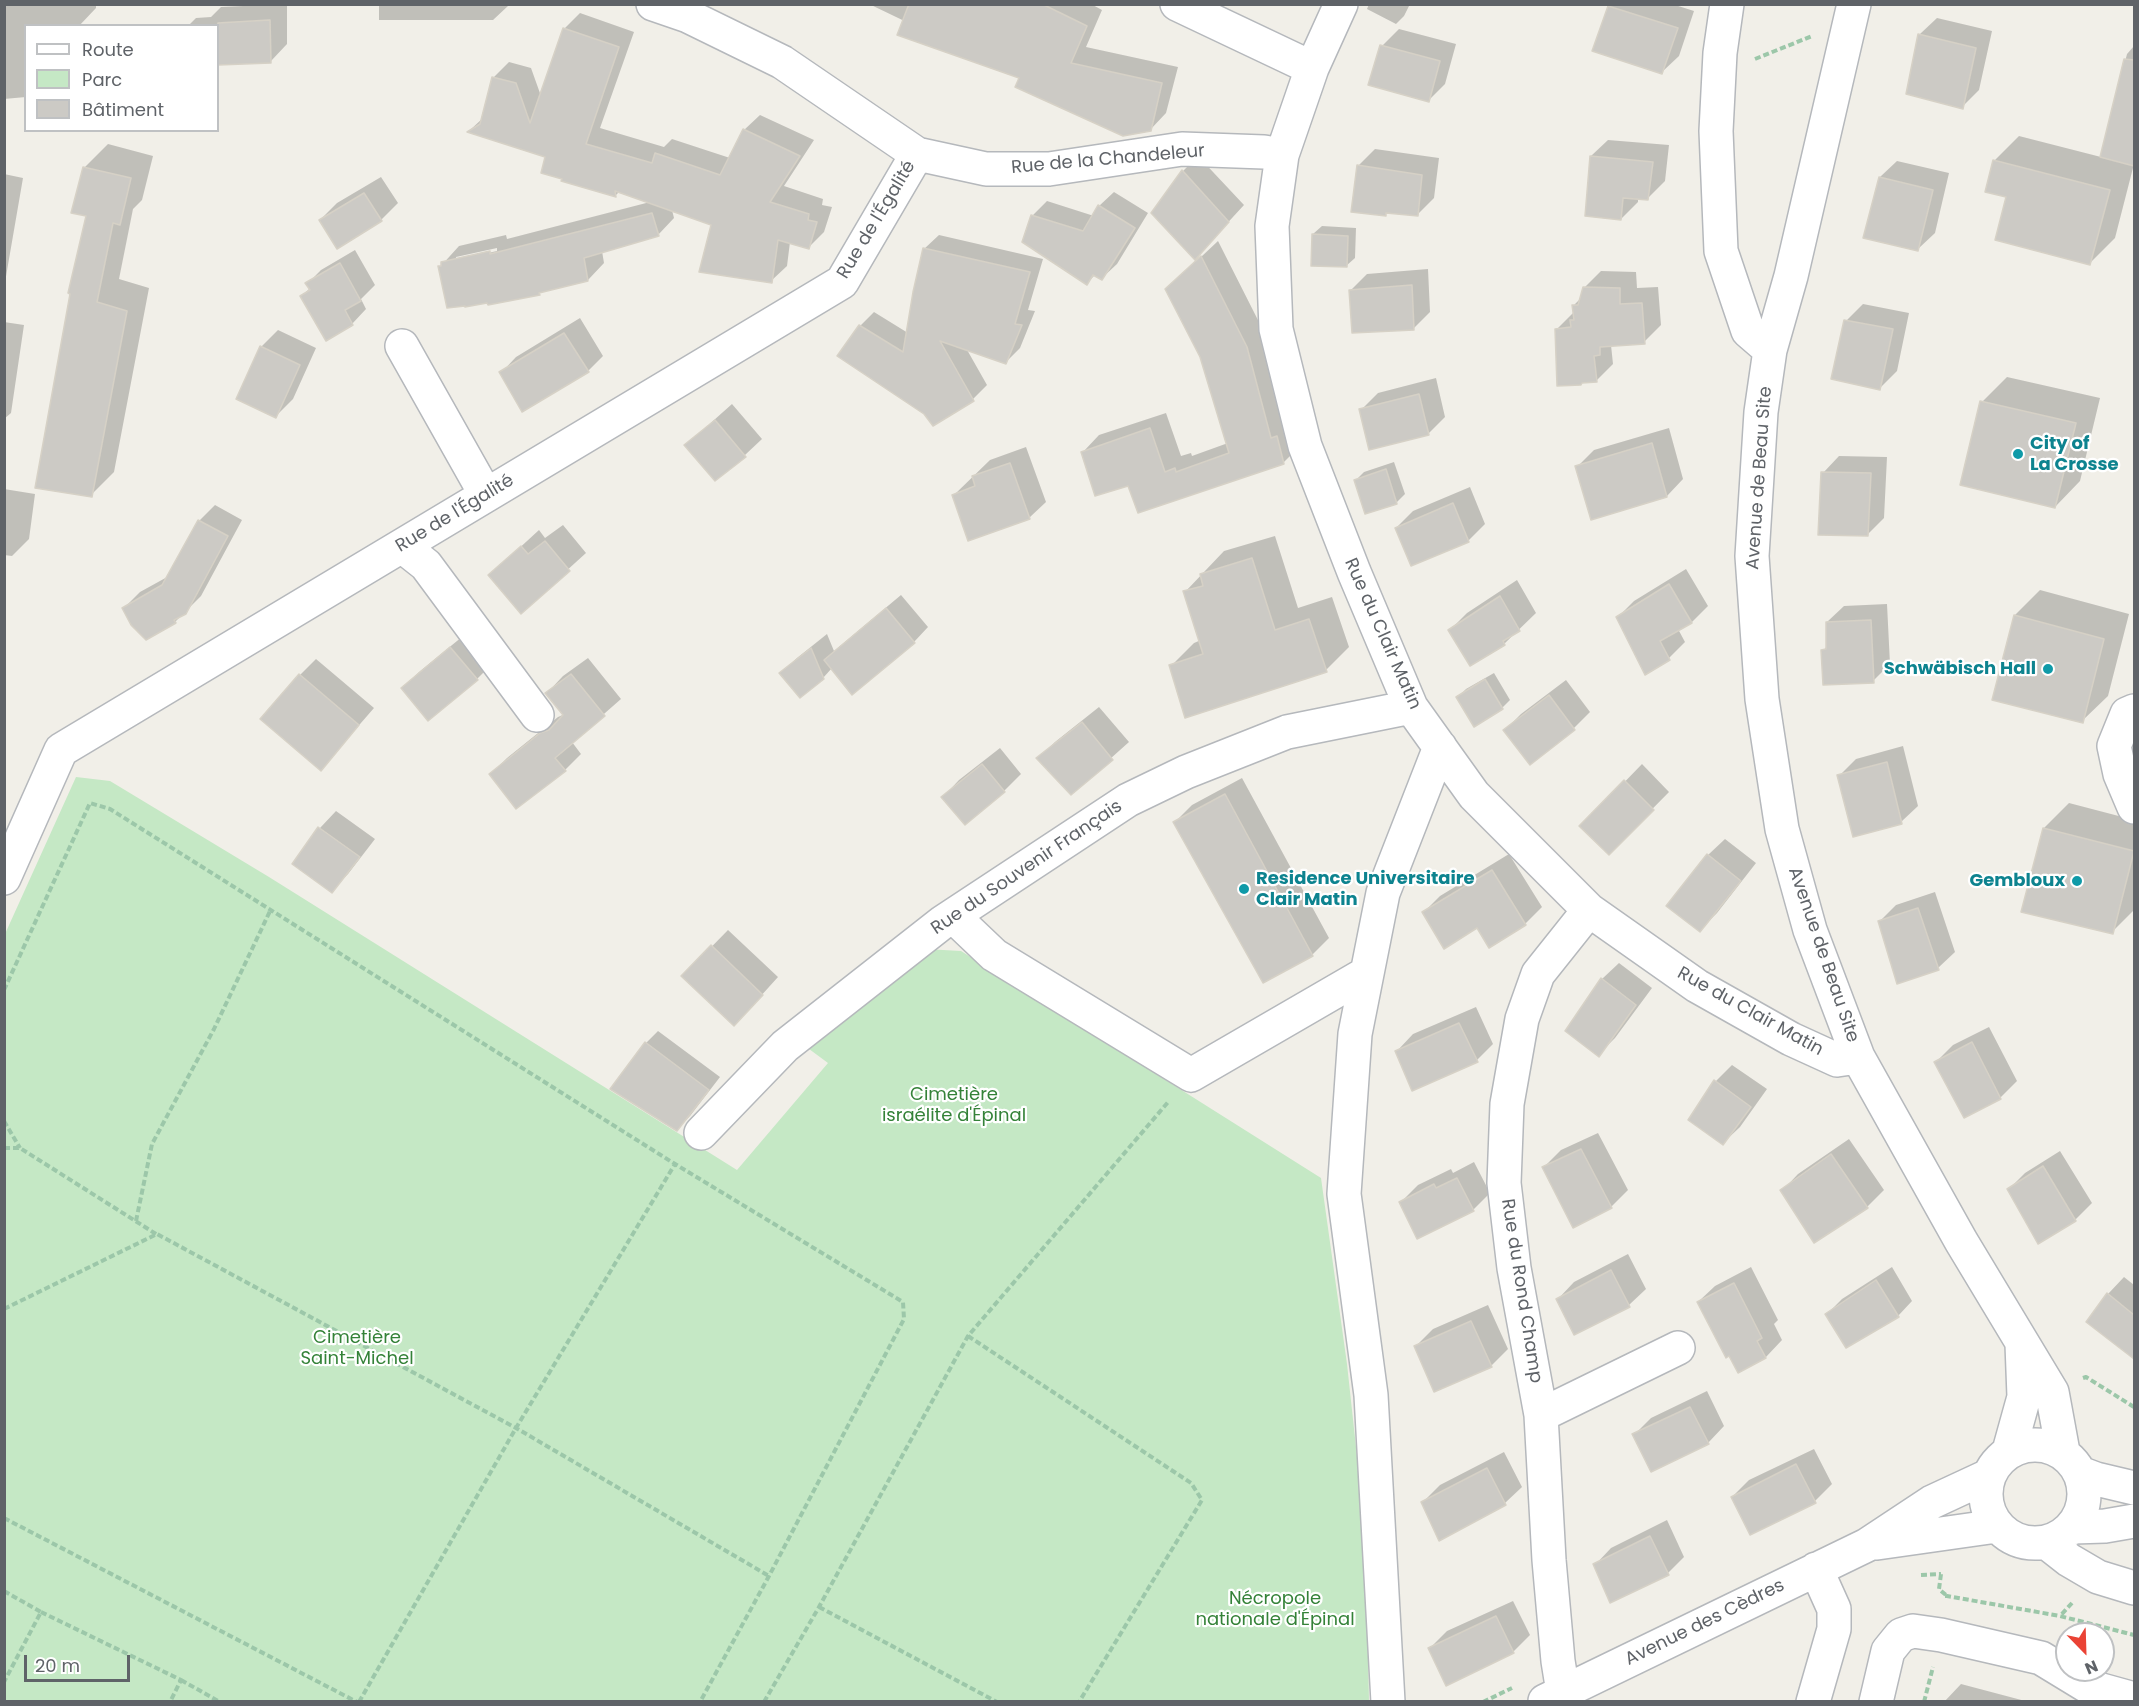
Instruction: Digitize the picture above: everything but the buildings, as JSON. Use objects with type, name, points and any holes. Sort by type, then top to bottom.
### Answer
[{"type":"street","name":"Rue de la Chandeleur","points":[[653,4],[688,16],[782,62],[917,154],[986,169],[1048,169],[1182,150],[1282,154]]},
{"type":"street","points":[[1177,4],[1230,18],[1312,68]]},
{"type":"street","name":"Rue du Clair Matin","points":[[1341,4],[1312,68],[1282,154],[1272,226],[1276,329],[1305,446],[1354,572],[1411,707],[1474,795],[1589,910],[1697,987],[1791,1039],[1837,1060],[1858,1057]]},
{"type":"street","points":[[1727,4],[1719,74],[1716,131],[1721,251],[1748,331],[1770,350]]},
{"type":"street","name":"Avenue de Beau Site","points":[[1852,12],[1791,276],[1770,350],[1761,412],[1752,556],[1761,699],[1782,829],[1810,930],[1858,1057],[1961,1240],[2052,1392],[2071,1463]]},
{"type":"street","name":"Rue de l'Égalité","points":[[4,878],[61,750],[842,282],[917,154]]},
{"type":"street","points":[[402,346],[486,495]]},
{"type":"street","points":[[402,546],[426,565],[537,715]]},
{"type":"street","name":"Rue du Souvenir Français","points":[[701,1133],[785,1046],[953,916],[1128,800],[1186,772],[1287,732],[1411,707]]},
{"type":"street","points":[[2134,711],[2127,714],[2114,746],[2120,774],[2134,807]]},
{"type":"street","points":[[1388,1701],[1371,1395],[1344,1194],[1355,1034],[1383,893],[1440,747]]},
{"type":"street","name":"Rue du Rond Champ","points":[[1558,1698],[1541,1415],[1514,1268],[1504,1183],[1508,1104],[1521,1019],[1538,974],[1589,910]]},
{"type":"street","points":[[953,916],[994,955],[1191,1075],[1368,973]]},
{"type":"street","name":"Avenue de Beau Site","points":[[1999,1463],[2024,1397],[2022,1339]]},
{"type":"street","points":[[1541,1415],[1678,1348]]},
{"type":"street","points":[[2134,1488],[2096,1479],[2050,1446],[2036,1444],[2022,1446],[1999,1463],[1985,1488],[1986,1502],[1997,1527],[2016,1540],[2031,1544],[2060,1534],[2134,1521]]},
{"type":"street","name":"Avenue des Cèdres","points":[[1558,1698],[1867,1545],[1932,1502],[1999,1463]]},
{"type":"street","points":[[2060,1534],[2080,1514],[2084,1501],[2084,1487],[2071,1463]]},
{"type":"street","name":"Avenue des Cèdres","points":[[1867,1545],[1997,1527]]},
{"type":"street","points":[[2060,1534],[2069,1560],[2098,1576],[2134,1588]]},
{"type":"street","points":[[1813,1701],[1834,1629],[1834,1609],[1816,1569]]},
{"type":"street","points":[[1876,1701],[1888,1651],[1901,1635],[1913,1631],[1941,1635],[2040,1658],[2087,1686],[2134,1699]]},
{"type":"path","points":[[1719,74],[1852,12]]},
{"type":"path","points":[[4,990],[90,803],[110,809],[675,1164],[903,1302],[904,1319],[769,1576],[700,1701]]},
{"type":"path","points":[[136,1221],[152,1144],[214,1029],[271,909]]},
{"type":"path","points":[[764,1701],[819,1607],[968,1336],[1191,1075]]},
{"type":"path","points":[[4,1121],[20,1148],[157,1234],[516,1428],[769,1576]]},
{"type":"path","points":[[4,1148],[20,1148]]},
{"type":"path","points":[[4,1518],[358,1701],[516,1428],[675,1164]]},
{"type":"path","points":[[4,1309],[157,1234]]},
{"type":"path","points":[[968,1336],[1191,1484],[1202,1500],[1079,1701]]},
{"type":"path","points":[[2052,1392],[2086,1377],[2134,1407]]},
{"type":"path","points":[[4,1591],[41,1612],[220,1701]]},
{"type":"path","points":[[819,1607],[997,1701]]},
{"type":"path","points":[[4,1682],[41,1612]]},
{"type":"path","points":[[170,1701],[181,1680]]},
{"type":"green space","name":"Cimetière Saint-Michel","points":[[76,777],[110,781],[269,877],[737,1170],[828,1063],[805,1046],[925,949],[961,951],[1321,1178],[1347,1364],[1365,1530],[1369,1701],[5,1702],[5,934]]},
{"type":"place","name":"City of La Crosse","points":[[2018,454]]},
{"type":"place","name":"Schwäbisch Hall","points":[[2048,669]]},
{"type":"place","name":"Gembloux","points":[[2077,881]]},
{"type":"place","name":"Residence Universitaire Clair Matin","points":[[1244,889]]},
{"type":"park label","name":"Cimetière israélite d'Épinal","points":[[954,1105]]},
{"type":"park label","name":"Nécropole nationale d'Épinal","points":[[1275,1609]]}]
